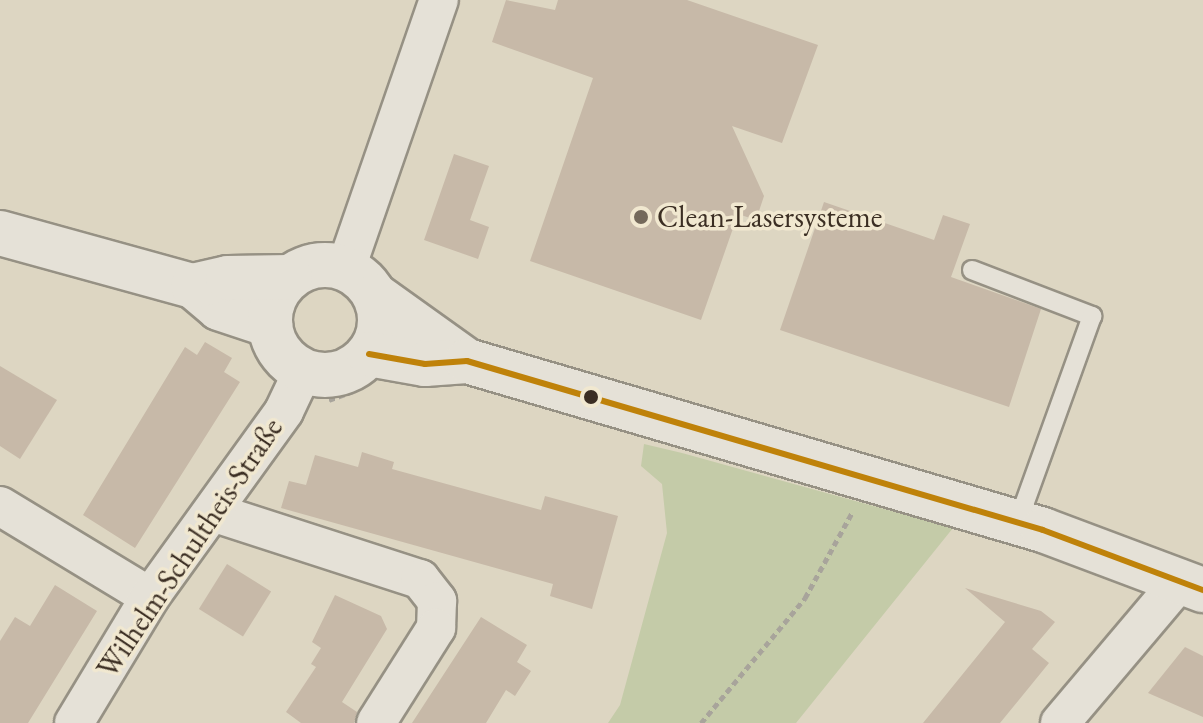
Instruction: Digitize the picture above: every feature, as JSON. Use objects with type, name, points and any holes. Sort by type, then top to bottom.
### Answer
[{"type":"street","points":[[290,277],[278,291],[270,325],[287,360],[303,371],[339,374],[369,354],[381,326],[361,282],[439,0]]},
{"type":"street","points":[[0,233],[193,286],[219,308],[270,325]]},
{"type":"street","points":[[193,286],[228,278],[290,277],[327,264],[361,282],[467,361],[1018,522],[1196,584],[1060,723]]},
{"type":"street","points":[[369,354],[425,364],[467,361]]},
{"type":"street","name":"Wilhelm-Schultheis-Straße","points":[[74,723],[150,597],[284,411],[303,371]]},
{"type":"street","points":[[0,506],[150,597]]},
{"type":"street","points":[[212,512],[420,579],[437,601],[436,628],[376,723]]},
{"type":"lane","points":[[972,270],[1092,316],[1018,522]]},
{"type":"path","points":[[701,723],[805,598],[833,551],[866,479]]},
{"type":"green space","points":[[644,444],[953,528],[796,723],[608,723],[620,705],[667,533],[662,484],[641,466]]},
{"type":"building","points":[[506,0],[555,10],[558,0],[687,0],[818,45],[782,143],[732,126],[764,196],[756,220],[738,214],[701,320],[530,261],[593,78],[492,42]]},
{"type":"building","points":[[454,154],[489,166],[470,220],[489,227],[478,259],[424,240]]},
{"type":"building","points":[[824,202],[934,240],[943,215],[970,224],[951,277],[1041,309],[1009,407],[780,330]]},
{"type":"building","points":[[205,342],[232,358],[224,372],[240,382],[135,548],[83,515],[185,347],[197,355]]},
{"type":"building","points":[[0,366],[57,400],[20,459],[0,446]]},
{"type":"building","points":[[362,452],[394,462],[392,469],[541,510],[545,496],[618,516],[592,609],[550,596],[553,584],[281,508],[289,481],[306,485],[315,455],[358,467]]},
{"type":"building","points":[[227,564],[271,592],[243,637],[199,609]]},
{"type":"building","points":[[55,585],[97,611],[28,723],[0,723],[0,641],[15,617],[30,626]]},
{"type":"building","points":[[965,588],[1041,611],[1055,622],[1032,649],[1049,663],[1000,723],[923,723],[1005,622]]},
{"type":"building","points":[[335,595],[381,616],[387,629],[342,702],[357,712],[354,723],[301,723],[286,712],[316,667],[311,664],[321,648],[312,642]]},
{"type":"building","points":[[481,617],[527,645],[517,662],[531,671],[515,696],[506,690],[486,723],[412,723]]},
{"type":"building","points":[[1185,647],[1203,656],[1203,717],[1148,693]]},
{"type":"transit line","points":[[369,354],[425,364],[467,361],[1043,530],[1203,590]]},
{"type":"place","name":"Clean-Lasersysteme","points":[[641,217]]}]
